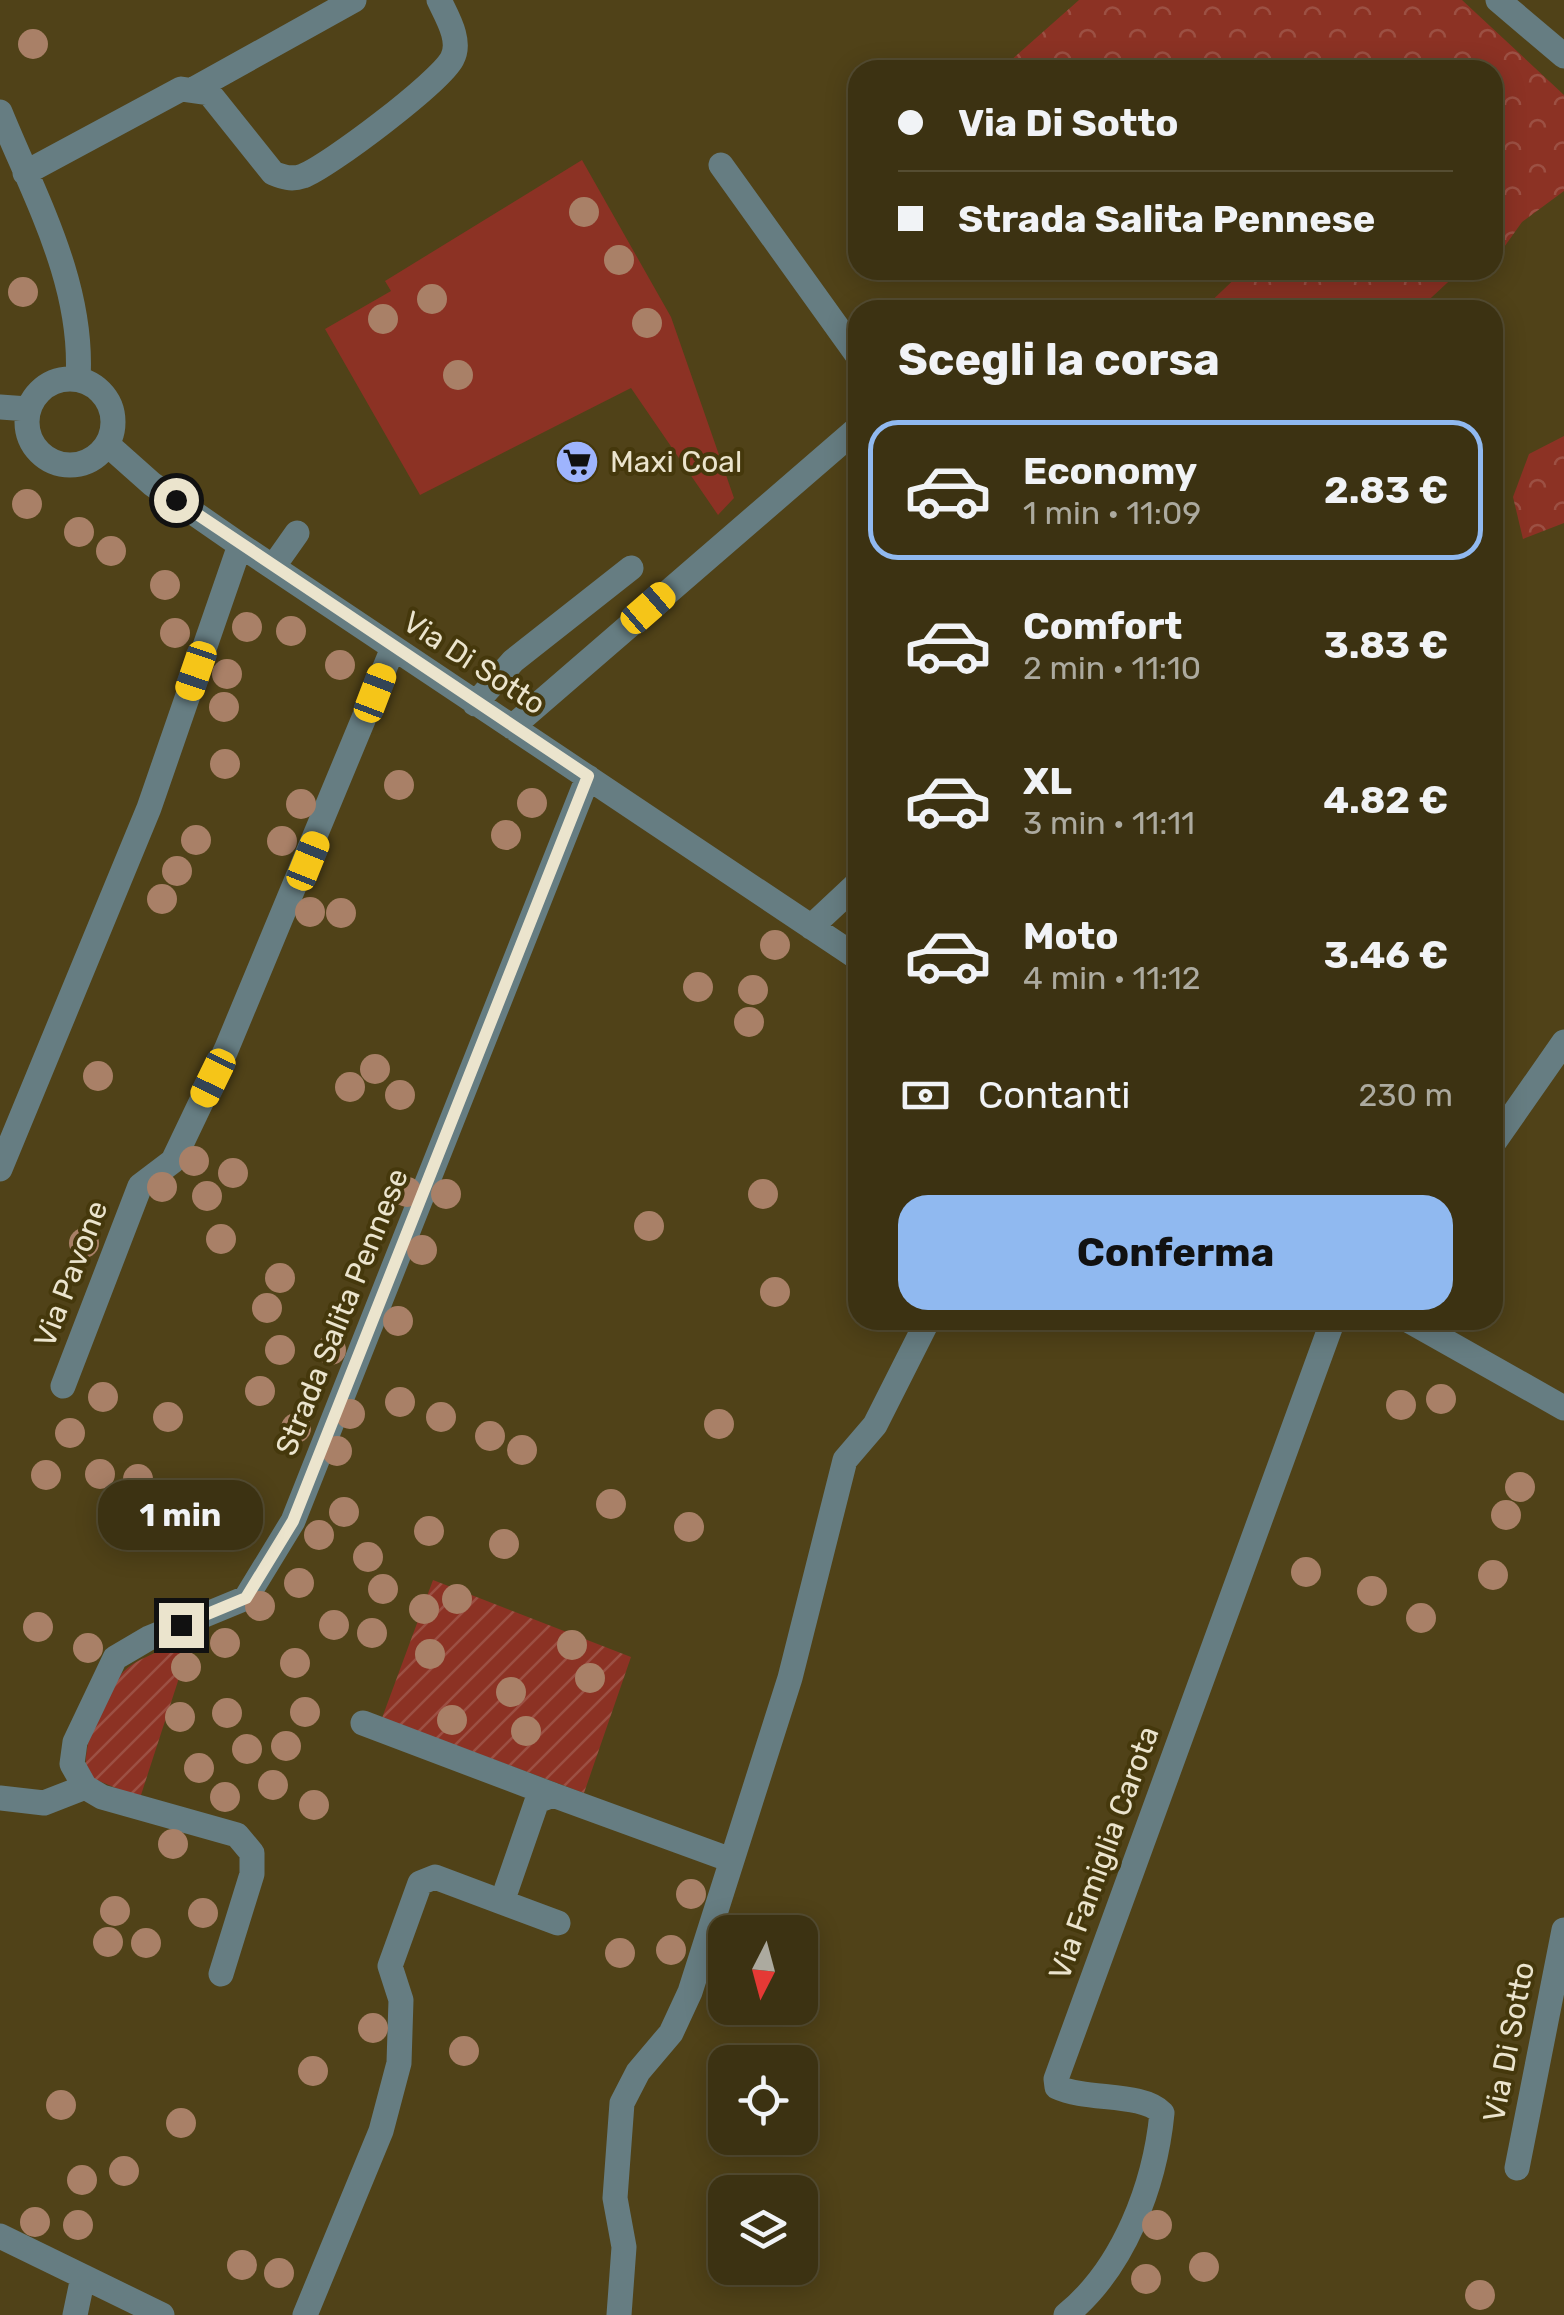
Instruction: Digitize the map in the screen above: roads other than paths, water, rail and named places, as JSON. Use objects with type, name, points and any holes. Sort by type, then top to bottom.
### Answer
[{"type":"street","points":[[25,174],[181,89],[196,88],[354,0]]},
{"type":"street","points":[[196,88],[208,93],[272,172],[286,179],[304,176],[366,134],[438,75],[454,57],[455,36],[439,0]]},
{"type":"street","points":[[1498,0],[1564,56]]},
{"type":"street","points":[[0,112],[77,313],[78,379]]},
{"type":"street","points":[[720,165],[848,342]]},
{"type":"street","points":[[65,378],[78,379],[102,392],[113,417],[107,444],[98,454],[72,465],[46,458],[29,436],[28,409],[42,388],[65,378]]},
{"type":"street","points":[[0,407],[28,409]]},
{"type":"street","points":[[512,727],[848,437]]},
{"type":"street","name":"Via Di Sotto","points":[[107,444],[152,484],[240,545],[848,952]]},
{"type":"street","points":[[273,567],[296,533]]},
{"type":"street","points":[[0,1169],[149,808],[240,545]]},
{"type":"street","points":[[475,704],[513,661],[630,568]]},
{"type":"street","name":"Via Pavone","points":[[63,1386],[140,1186],[173,1162],[226,1050],[392,648]]},
{"type":"street","name":"Strada Salita Pennese","points":[[85,1787],[72,1764],[74,1742],[116,1658],[149,1638],[246,1598],[293,1521],[588,776]]},
{"type":"street","points":[[811,928],[848,893]]},
{"type":"street","points":[[1503,1128],[1564,1042]]},
{"type":"street","points":[[619,2315],[624,2246],[615,2198],[622,2103],[638,2072],[671,2032],[684,2006],[790,1678],[845,1460],[875,1425],[923,1330]]},
{"type":"street","name":"Via Famiglia Carota","points":[[1066,2315],[1114,2263],[1158,2158],[1162,2112],[1152,2102],[1071,2094],[1056,2087],[1056,2080],[1329,1330]]},
{"type":"street","points":[[1426,1330],[1564,1408]]},
{"type":"street","points":[[363,1723],[731,1860]]},
{"type":"street","points":[[0,1798],[44,1803],[85,1787],[102,1797],[237,1835],[252,1852],[252,1874],[221,1974]]},
{"type":"street","points":[[502,1902],[537,1801],[553,1795]]},
{"type":"street","points":[[305,2315],[381,2131],[403,2032],[401,2000],[390,1966],[420,1883],[435,1878],[558,1923]]},
{"type":"street","name":"Via Di Sotto","points":[[1517,2168],[1564,1930]]},
{"type":"street","points":[[0,2236],[162,2315]]},
{"type":"street","points":[[75,2315],[83,2277]]},
{"type":"place","name":"Maxi Coal","points":[[577,462]]}]
